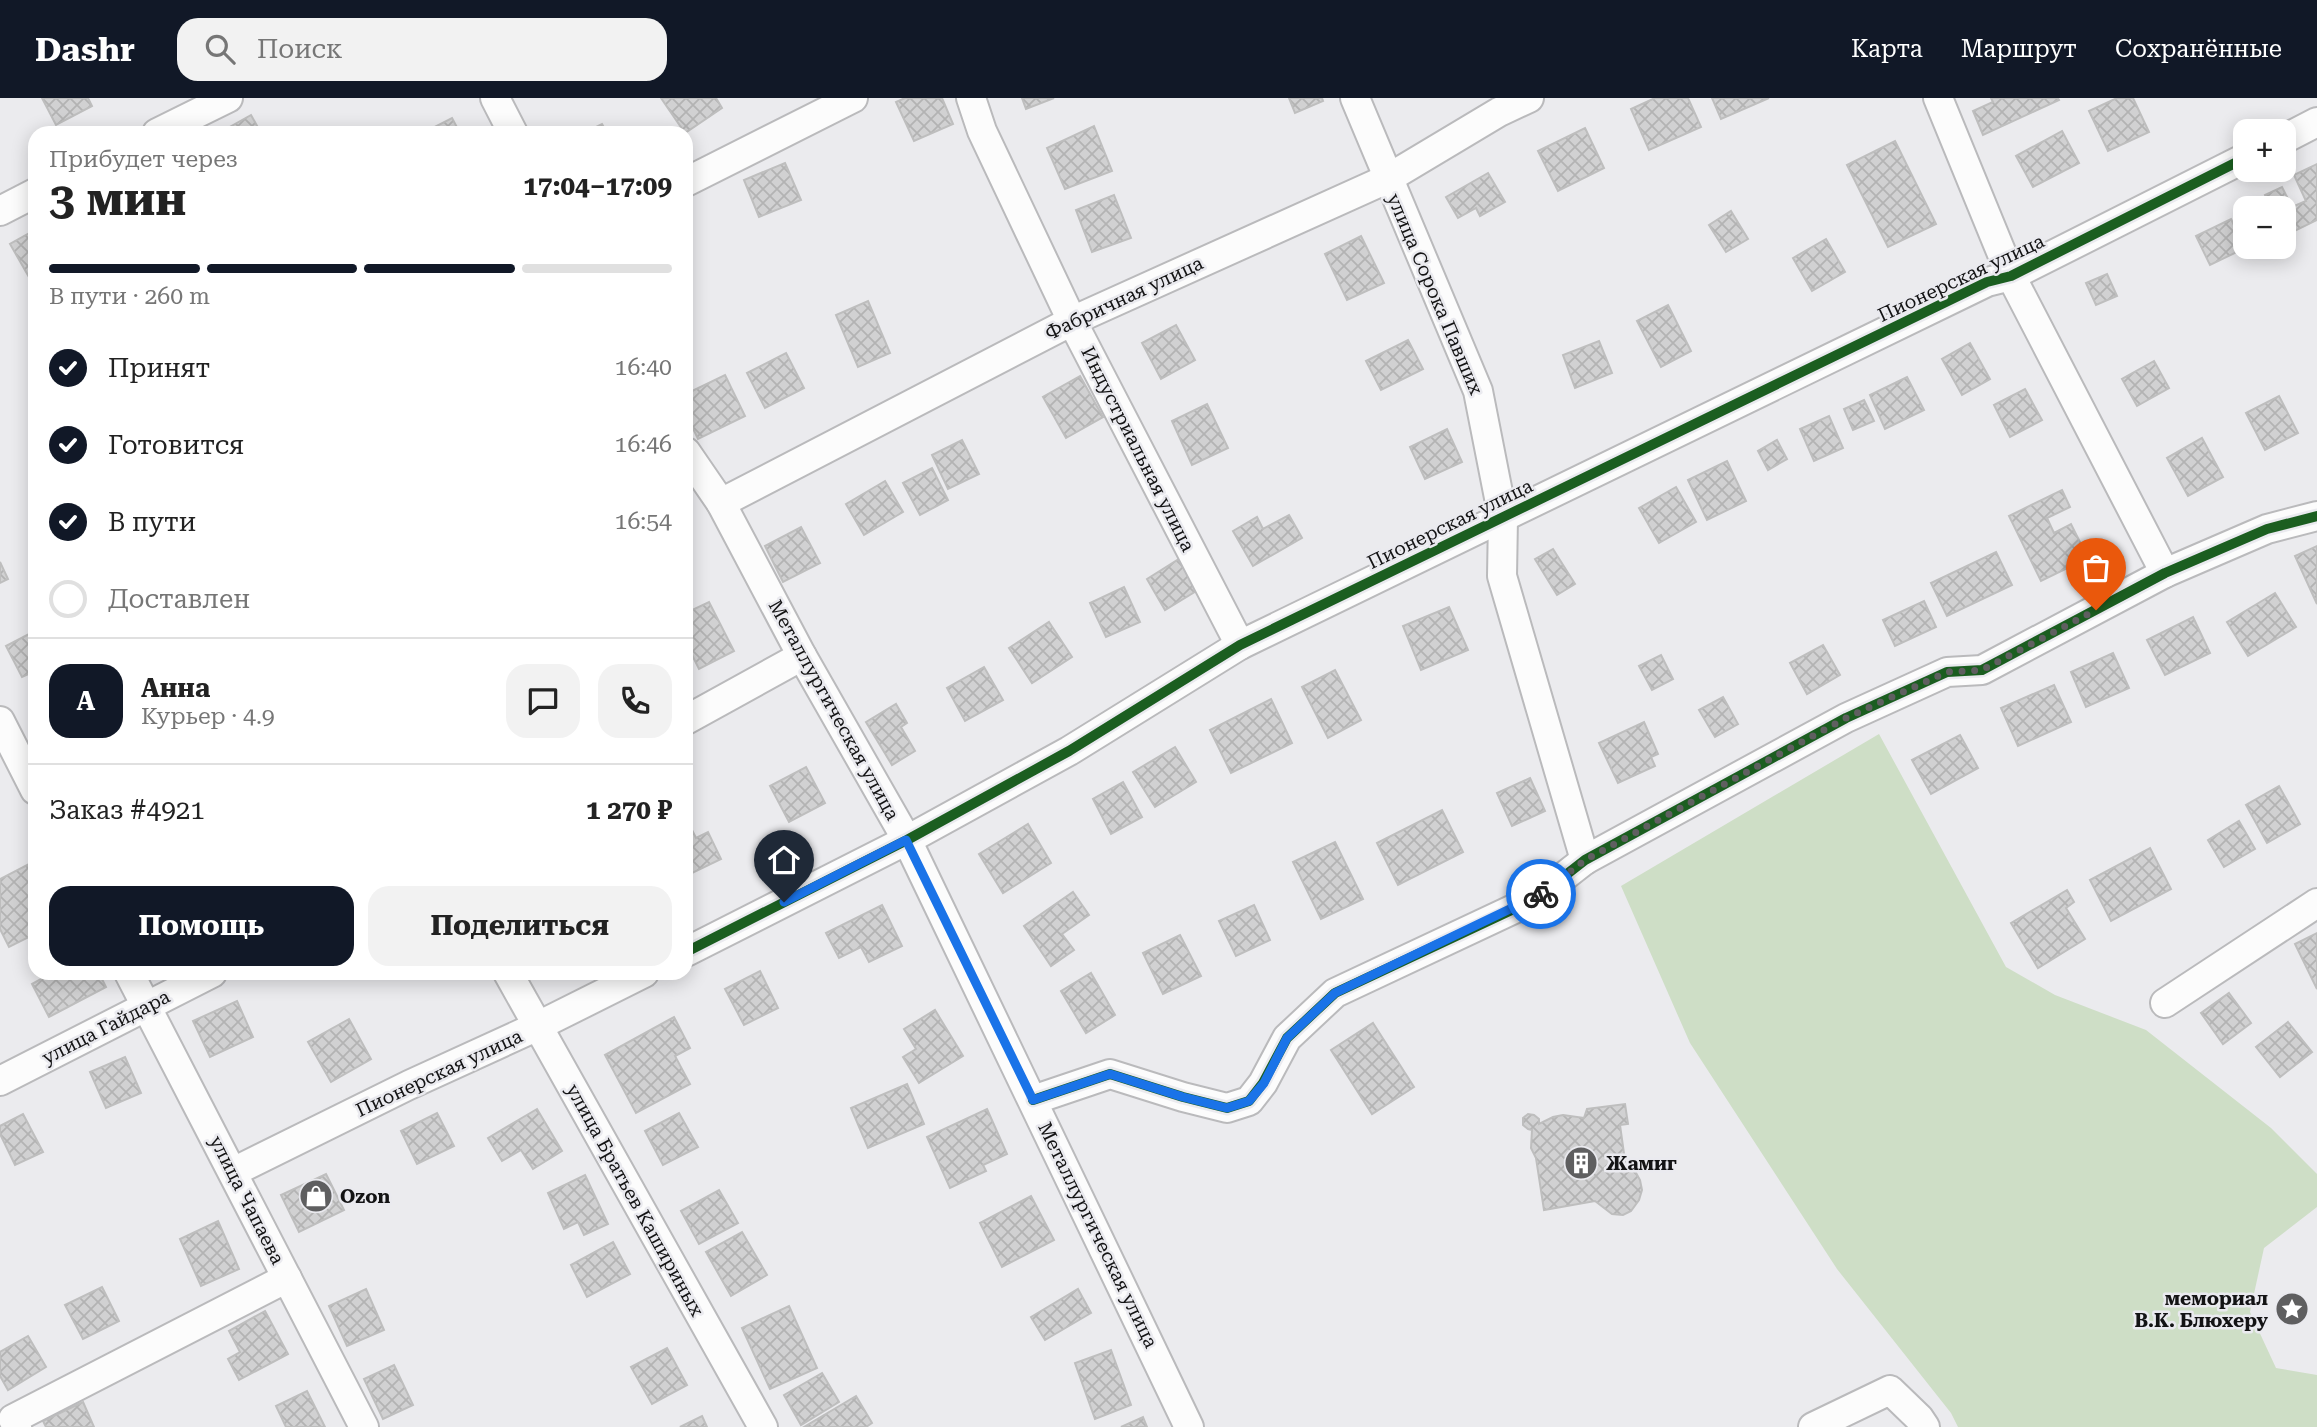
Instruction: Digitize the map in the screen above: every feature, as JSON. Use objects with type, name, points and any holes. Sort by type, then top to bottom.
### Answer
[{"type":"street","points":[[171,126],[228,98]]},
{"type":"street","points":[[495,98],[509,126]]},
{"type":"street","points":[[693,178],[853,98]]},
{"type":"street","name":"Индустриальная улица","points":[[971,98],[982,131],[1072,321],[1240,645]]},
{"type":"street","name":"улица Сорока Павших","points":[[1354,98],[1478,391],[1503,518],[1502,576],[1585,860]]},
{"type":"street","name":"Фабричная улица","points":[[720,503],[1072,321],[1387,179],[1499,111],[1529,98]]},
{"type":"street","points":[[1938,98],[2011,276],[2165,573]]},
{"type":"street","points":[[2296,133],[2317,122]]},
{"type":"street","name":"Пионерская улица","points":[[693,948],[906,840],[1069,751],[1240,645],[1987,282],[2011,276],[2233,164]]},
{"type":"street","points":[[0,211],[28,197]]},
{"type":"street","name":"Металлургическая улица","points":[[693,462],[720,503],[802,656],[906,840],[1189,1427]]},
{"type":"street","points":[[1033,1100],[1110,1074],[1227,1108],[1249,1101],[1264,1083],[1287,1038],[1335,993],[1535,898],[1585,860],[1846,718],[1947,672],[1982,670],[2165,573],[2267,529],[2317,516]]},
{"type":"street","points":[[693,716],[802,656]]},
{"type":"street","points":[[0,721],[28,775]]},
{"type":"street","points":[[2165,1003],[2317,903]]},
{"type":"street","name":"улица Чапаева","points":[[133,980],[364,1427]]},
{"type":"street","name":"улица Гайдара","points":[[0,1081],[198,980]]},
{"type":"street","name":"улица Братьев Кашириных","points":[[512,980],[762,1427]]},
{"type":"street","name":"Пионерская улица","points":[[233,1172],[630,980]]},
{"type":"street","points":[[17,1427],[13,1419],[287,1278]]},
{"type":"street","points":[[1814,1427],[1890,1390],[1925,1427]]},
{"type":"green space","points":[[1879,734],[2006,967],[2055,995],[2146,1030],[2271,1128],[2317,1174],[2317,1207],[2264,1248],[2250,1312],[2276,1368],[2317,1375],[2317,1427],[1958,1427],[1951,1413],[1837,1269],[1690,1043],[1621,886]]},
{"type":"building","points":[[42,98],[88,98],[92,106],[56,125]]},
{"type":"building","points":[[661,98],[716,98],[722,108],[693,128],[680,126]]},
{"type":"building","points":[[905,98],[942,98],[953,124],[914,141],[896,102]]},
{"type":"building","points":[[1022,98],[1054,98],[1026,109]]},
{"type":"building","points":[[1289,98],[1322,98],[1323,101],[1295,113]]},
{"type":"building","points":[[1655,98],[1688,98],[1701,127],[1649,150],[1631,109]]},
{"type":"building","points":[[1712,98],[1769,98],[1721,119]]},
{"type":"building","points":[[1991,98],[2059,100],[1983,135],[1973,111],[1993,102]]},
{"type":"building","points":[[2117,98],[2133,98],[2149,132],[2108,151],[2089,111]]},
{"type":"building","points":[[251,115],[257,126],[231,126]]},
{"type":"building","points":[[452,118],[456,126],[437,126]]},
{"type":"building","points":[[1094,126],[1112,171],[1065,189],[1047,148]]},
{"type":"building","points":[[1585,128],[1604,168],[1558,191],[1538,151]]},
{"type":"building","points":[[2062,131],[2079,163],[2033,187],[2016,156]]},
{"type":"building","points":[[1895,141],[1936,224],[1888,247],[1847,165]]},
{"type":"building","points":[[785,163],[801,200],[759,217],[744,180]]},
{"type":"building","points":[[2317,164],[2317,220],[2296,230],[2296,205],[2306,201],[2296,174]]},
{"type":"building","points":[[1488,173],[1505,202],[1480,216],[1476,208],[1458,218],[1446,197]]},
{"type":"building","points":[[2282,187],[2286,196],[2265,196],[2265,195]]},
{"type":"building","points":[[1114,195],[1131,238],[1092,252],[1076,210]]},
{"type":"building","points":[[1731,211],[1748,239],[1726,252],[1709,225]]},
{"type":"building","points":[[2231,219],[2233,254],[2210,265],[2196,236]]},
{"type":"building","points":[[28,234],[28,275],[10,244]]},
{"type":"building","points":[[1361,236],[1384,283],[1347,300],[1325,254]]},
{"type":"building","points":[[1826,239],[1845,272],[1812,291],[1793,258]]},
{"type":"building","points":[[2107,274],[2117,296],[2096,305],[2086,283]]},
{"type":"building","points":[[868,301],[890,353],[858,367],[836,315]]},
{"type":"building","points":[[1668,305],[1691,351],[1661,367],[1637,321]]},
{"type":"building","points":[[1176,325],[1195,360],[1161,379],[1142,343]]},
{"type":"building","points":[[1408,340],[1423,369],[1381,390],[1366,361]]},
{"type":"building","points":[[1599,341],[1612,373],[1575,388],[1563,355]]},
{"type":"building","points":[[1970,343],[1990,379],[1962,395],[1942,359]]},
{"type":"building","points":[[786,353],[804,388],[765,408],[747,373]]},
{"type":"building","points":[[2154,361],[2169,388],[2137,406],[2122,379]]},
{"type":"building","points":[[725,375],[745,416],[698,439],[693,429],[693,391]]},
{"type":"building","points":[[1080,376],[1103,417],[1066,438],[1043,397]]},
{"type":"building","points":[[1907,377],[1924,410],[1885,429],[1870,395]]},
{"type":"building","points":[[2025,389],[2042,420],[2010,437],[1994,405]]},
{"type":"building","points":[[2279,396],[2298,433],[2265,450],[2246,413]]},
{"type":"building","points":[[1864,400],[1874,421],[1853,430],[1844,409]]},
{"type":"building","points":[[1207,404],[1228,448],[1192,465],[1172,421]]},
{"type":"building","points":[[1829,416],[1843,448],[1814,461],[1800,429]]},
{"type":"building","points":[[1447,429],[1462,462],[1425,479],[1410,447]]},
{"type":"building","points":[[2202,438],[2223,477],[2188,496],[2167,458]]},
{"type":"building","points":[[962,440],[979,474],[948,489],[932,455]]},
{"type":"building","points":[[1777,440],[1787,459],[1768,470],[1758,451]]},
{"type":"building","points":[[1727,461],[1746,501],[1707,520],[1688,480]]},
{"type":"building","points":[[932,468],[948,500],[920,515],[903,483]]},
{"type":"building","points":[[885,481],[903,512],[864,535],[846,504]]},
{"type":"building","points":[[1676,487],[1696,522],[1659,543],[1639,508]]},
{"type":"building","points":[[2062,490],[2070,507],[2047,518],[2054,533],[2071,524],[2088,558],[2041,581],[2009,516]]},
{"type":"building","points":[[1289,515],[1302,538],[1253,566],[1233,531],[1257,517],[1263,529]]},
{"type":"building","points":[[801,527],[820,563],[783,582],[765,546]]},
{"type":"building","points":[[2317,546],[2317,604],[2295,556]]},
{"type":"building","points":[[1553,549],[1575,584],[1557,595],[1535,559]]},
{"type":"building","points":[[1996,552],[2012,585],[1947,616],[1931,583]]},
{"type":"building","points":[[1179,559],[1198,590],[1165,610],[1147,579]]},
{"type":"building","points":[[0,562],[8,579],[0,583]]},
{"type":"building","points":[[1124,587],[1140,622],[1106,637],[1090,603]]},
{"type":"building","points":[[2275,593],[2296,627],[2248,656],[2227,622]]},
{"type":"building","points":[[1924,601],[1936,627],[1895,646],[1883,620]]},
{"type":"building","points":[[709,602],[734,651],[699,669],[693,657],[693,610]]},
{"type":"building","points":[[1449,607],[1468,650],[1421,670],[1403,626]]},
{"type":"building","points":[[2193,617],[2210,653],[2165,675],[2147,640]]},
{"type":"building","points":[[1049,622],[1072,657],[1032,683],[1009,648]]},
{"type":"building","points":[[28,635],[28,674],[22,677],[6,646]]},
{"type":"building","points":[[1823,645],[1840,675],[1807,694],[1790,663]]},
{"type":"building","points":[[2113,653],[2129,688],[2086,707],[2071,672]]},
{"type":"building","points":[[1661,655],[1673,679],[1652,690],[1639,666]]},
{"type":"building","points":[[984,667],[1003,700],[965,721],[947,688]]},
{"type":"building","points":[[1335,670],[1361,720],[1328,738],[1302,687]]},
{"type":"building","points":[[2054,685],[2071,722],[2018,746],[2001,708]]},
{"type":"building","points":[[1723,697],[1738,724],[1715,737],[1699,710]]},
{"type":"building","points":[[1271,699],[1292,743],[1231,773],[1210,730]]},
{"type":"building","points":[[896,704],[907,723],[901,727],[915,751],[892,765],[866,722]]},
{"type":"building","points":[[1644,722],[1658,754],[1651,757],[1655,766],[1618,783],[1599,743]]},
{"type":"building","points":[[1960,735],[1978,768],[1931,794],[1912,760]]},
{"type":"building","points":[[1175,747],[1196,782],[1155,807],[1133,772]]},
{"type":"building","points":[[806,767],[825,803],[789,822],[770,786]]},
{"type":"building","points":[[1530,778],[1545,811],[1512,826],[1497,793]]},
{"type":"building","points":[[1123,782],[1142,817],[1111,834],[1093,799]]},
{"type":"building","points":[[2279,786],[2300,824],[2267,843],[2246,805]]},
{"type":"building","points":[[1442,810],[1463,852],[1398,885],[1377,843]]},
{"type":"building","points":[[2239,821],[2255,849],[2224,867],[2208,840]]},
{"type":"building","points":[[1028,824],[1051,863],[1003,893],[979,854]]},
{"type":"building","points":[[693,832],[696,838],[708,832],[721,859],[693,873]]},
{"type":"building","points":[[1335,842],[1363,899],[1321,919],[1293,862]]},
{"type":"building","points":[[2150,848],[2171,889],[2111,921],[2090,880]]},
{"type":"building","points":[[28,865],[28,938],[9,947],[0,929],[0,879]]},
{"type":"building","points":[[2067,890],[2074,902],[2066,908],[2085,939],[2038,968],[2011,923]]},
{"type":"building","points":[[1073,892],[1089,915],[1062,934],[1074,950],[1051,966],[1024,926]]},
{"type":"building","points":[[882,905],[902,946],[869,962],[861,947],[839,958],[826,933]]},
{"type":"building","points":[[1254,905],[1270,940],[1236,956],[1219,921]]},
{"type":"building","points":[[2317,933],[2317,989],[2295,944]]},
{"type":"building","points":[[1180,935],[1201,976],[1163,994],[1143,953]]},
{"type":"building","points":[[760,971],[778,1008],[744,1025],[725,989]]},
{"type":"building","points":[[1091,973],[1115,1015],[1086,1033],[1061,991]]},
{"type":"building","points":[[39,980],[102,980],[106,987],[49,1017],[32,984]]},
{"type":"building","points":[[2229,993],[2251,1023],[2223,1044],[2201,1013]]},
{"type":"building","points":[[237,1001],[253,1037],[210,1057],[193,1021]]},
{"type":"building","points":[[935,1010],[963,1056],[919,1083],[903,1057],[916,1049],[904,1029]]},
{"type":"building","points":[[674,1017],[690,1048],[675,1056],[690,1084],[636,1113],[605,1055]]},
{"type":"building","points":[[349,1019],[371,1059],[331,1082],[308,1042]]},
{"type":"building","points":[[2288,1022],[2312,1052],[2280,1077],[2256,1047]]},
{"type":"building","points":[[1373,1023],[1414,1087],[1372,1114],[1331,1050]]},
{"type":"building","points":[[125,1057],[141,1093],[106,1108],[90,1072]]},
{"type":"building","points":[[907,1084],[924,1124],[868,1148],[851,1108]]},
{"type":"building","name":"Жамиг","points":[[1625,1104],[1628,1124],[1620,1125],[1626,1168],[1635,1171],[1642,1190],[1631,1211],[1623,1215],[1612,1214],[1595,1201],[1544,1210],[1536,1158],[1531,1148],[1532,1130],[1523,1125],[1523,1118],[1528,1114],[1534,1115],[1539,1119],[1539,1124],[1563,1115],[1584,1118],[1587,1109]]},
{"type":"building","points":[[537,1109],[562,1151],[533,1169],[521,1150],[502,1161],[488,1138]]},
{"type":"building","points":[[987,1109],[1007,1154],[983,1165],[986,1171],[950,1188],[927,1137]]},
{"type":"building","points":[[437,1113],[454,1146],[417,1164],[401,1131]]},
{"type":"building","points":[[679,1113],[698,1147],[663,1165],[645,1131]]},
{"type":"building","points":[[23,1114],[43,1152],[15,1165],[0,1134],[0,1126]]},
{"type":"building","points":[[326,1174],[344,1210],[299,1232],[281,1195]]},
{"type":"building","points":[[585,1175],[608,1224],[584,1235],[578,1222],[564,1229],[548,1193]]},
{"type":"building","points":[[719,1190],[738,1223],[699,1244],[681,1211]]},
{"type":"building","points":[[1031,1196],[1054,1240],[1002,1267],[980,1223]]},
{"type":"building","points":[[218,1221],[239,1269],[201,1286],[180,1239]]},
{"type":"building","points":[[742,1232],[767,1275],[731,1296],[706,1252]]},
{"type":"building","points":[[613,1242],[630,1274],[587,1297],[571,1265]]},
{"type":"building","points":[[102,1287],[119,1321],[83,1339],[65,1305]]},
{"type":"building","points":[[366,1289],[384,1330],[347,1346],[329,1306]]},
{"type":"building","points":[[1078,1289],[1091,1313],[1045,1340],[1031,1317]]},
{"type":"building","points":[[789,1306],[817,1368],[770,1389],[742,1328]]},
{"type":"building","points":[[265,1311],[288,1354],[239,1380],[228,1359],[240,1352],[229,1331]]},
{"type":"building","points":[[28,1336],[46,1367],[8,1390],[0,1376],[0,1352]]},
{"type":"building","points":[[667,1348],[687,1385],[652,1404],[631,1367]]},
{"type":"building","points":[[1111,1350],[1131,1405],[1095,1419],[1075,1363]]},
{"type":"building","points":[[394,1365],[413,1405],[383,1419],[364,1379]]},
{"type":"building","points":[[822,1373],[839,1402],[801,1425],[784,1395]]},
{"type":"building","points":[[307,1391],[325,1427],[286,1427],[276,1406]]},
{"type":"building","points":[[856,1396],[872,1423],[866,1427],[804,1427]]},
{"type":"building","points":[[83,1402],[94,1427],[46,1427],[43,1421]]},
{"type":"building","points":[[702,1416],[707,1427],[680,1427]]},
{"type":"building","points":[[1143,1417],[1147,1427],[1121,1427]]},
{"type":"cycle path","points":[[693,948],[907,840],[1069,751],[1240,645],[1987,282],[2011,276],[2233,164]]},
{"type":"cycle path","points":[[1033,1100],[1110,1074],[1227,1108],[1249,1101],[1263,1083],[1287,1038],[1335,993],[1535,899],[1585,860],[1846,718],[1947,672],[1982,670],[2165,573],[2267,529],[2317,516]]},
{"type":"way so far","points":[[1541,894],[1585,860],[1846,718],[1947,672],[1982,670],[2096,610]]},
{"type":"place","name":"Жамиг","points":[[1581,1163]]},
{"type":"place","name":"Ozon","points":[[316,1196]]},
{"type":"place","name":"мемориал В.К. Блюхеру","points":[[2292,1309]]},
{"type":"route","points":[[784,902],[906,840],[1033,1100],[1110,1074],[1227,1108],[1249,1101],[1264,1083],[1287,1038],[1335,993],[1541,894]]}]
